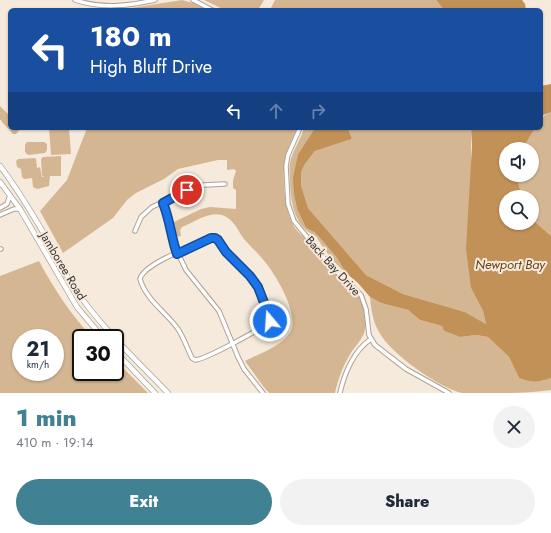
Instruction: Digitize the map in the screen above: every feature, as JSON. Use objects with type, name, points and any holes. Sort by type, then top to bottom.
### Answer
[{"type":"main road","name":"Jamboree Road","points":[[0,166],[13,182],[29,208],[84,303],[168,393]]},
{"type":"main road","name":"Jamboree Road","points":[[0,182],[20,209],[76,307],[95,329]]},
{"type":"main road","points":[[124,360],[155,393]]},
{"type":"street","points":[[74,0],[103,6],[138,4],[155,0]]},
{"type":"street","points":[[193,0],[208,8]]},
{"type":"street","name":"Back Bay Drive","points":[[299,130],[288,155],[286,166],[289,211],[296,226],[312,241],[330,265],[361,295],[366,309],[368,330],[371,339]]},
{"type":"street","points":[[135,231],[141,217],[146,211],[195,187],[225,184]]},
{"type":"street","points":[[10,195],[7,204],[0,208],[2,214],[14,209],[20,209]]},
{"type":"street","points":[[163,203],[168,216],[172,240],[177,254],[190,276],[211,299],[219,311],[244,369],[263,393]]},
{"type":"street","points":[[211,238],[218,240],[226,252],[250,276],[258,287],[270,321],[264,326],[232,343],[199,360],[192,358],[178,329],[155,304],[146,291],[140,279],[144,272],[156,263],[211,238]]},
{"type":"street","points":[[340,393],[352,362],[362,347],[371,339],[380,349],[406,369],[449,393]]},
{"type":"shaded area","points":[[182,0],[203,8],[132,8]]},
{"type":"shaded area","points":[[204,0],[264,0],[259,8],[221,8]]},
{"type":"shaded area","points":[[275,0],[436,0],[442,8],[271,8]]},
{"type":"shaded area","points":[[0,106],[8,114],[8,129],[0,120]]},
{"type":"shaded area","points":[[551,112],[551,236],[539,225],[539,190],[520,190],[518,182],[539,182],[539,142],[525,142],[534,130],[543,130],[544,116]]},
{"type":"shaded area","points":[[9,130],[19,130],[16,134],[13,134]]},
{"type":"shaded area","points":[[49,130],[69,130],[71,154],[51,155]]},
{"type":"shaded area","points":[[86,130],[296,130],[287,151],[284,166],[284,192],[290,218],[296,230],[356,294],[362,302],[365,313],[366,321],[364,333],[344,365],[335,393],[269,393],[245,361],[271,349],[283,341],[291,331],[293,324],[289,305],[275,276],[263,259],[244,239],[233,222],[222,215],[212,214],[182,227],[180,230],[181,236],[176,237],[174,222],[201,209],[210,207],[236,209],[236,190],[233,188],[233,180],[236,171],[234,169],[227,170],[227,160],[218,160],[178,169],[164,179],[136,193],[127,200],[113,218],[63,253],[40,211],[67,180]]},
{"type":"shaded area","points":[[303,130],[314,130],[298,154],[294,194],[297,209],[306,228],[314,232],[321,239],[337,258],[346,273],[337,265],[316,236],[303,227],[295,213],[291,198],[290,165],[291,159]]},
{"type":"shaded area","points":[[349,130],[471,130],[471,288],[483,311],[486,324],[465,312],[403,294],[366,275],[308,208],[301,185],[301,172],[305,164],[315,151],[352,139]]},
{"type":"shaded area","points":[[27,142],[44,142],[47,144],[47,150],[45,153],[28,155],[25,152],[25,145]]},
{"type":"shaded area","points":[[61,156],[61,176],[50,176],[49,186],[37,189],[33,187],[32,178],[24,179],[22,177],[21,169],[17,167],[16,161],[18,159],[35,158],[37,168],[40,167],[42,177],[44,177],[42,175],[41,159],[43,157]]},
{"type":"shaded area","points":[[39,261],[63,301],[85,329],[72,329],[72,381],[124,381],[124,369],[148,393],[0,393],[0,276]]},
{"type":"shaded area","points":[[370,297],[381,303],[408,310],[420,320],[442,326],[444,331],[460,337],[476,335],[488,337],[509,357],[519,378],[542,381],[551,378],[551,390],[520,393],[462,393],[452,390],[429,377],[393,350],[379,332],[375,324]]},
{"type":"water","points":[[436,0],[522,0],[526,8],[442,8]]},
{"type":"water","points":[[551,84],[551,112],[543,115],[543,86]]},
{"type":"water","name":"Newport Bay","points":[[314,130],[349,130],[352,139],[315,151],[305,164],[301,172],[301,185],[308,208],[366,275],[403,294],[465,312],[486,324],[483,311],[471,288],[466,249],[472,146],[471,130],[534,130],[526,142],[499,142],[499,182],[518,182],[520,190],[499,190],[499,230],[539,230],[539,225],[551,236],[551,378],[542,381],[535,381],[519,378],[509,357],[488,337],[476,335],[460,337],[444,331],[442,326],[420,320],[408,310],[381,303],[370,297],[358,283],[346,273],[337,258],[321,239],[314,232],[306,228],[297,209],[293,178],[298,154]]},
{"type":"route","points":[[187,190],[163,203],[168,216],[172,240],[177,254],[211,238],[218,240],[226,252],[250,276],[258,287],[270,321]]}]
